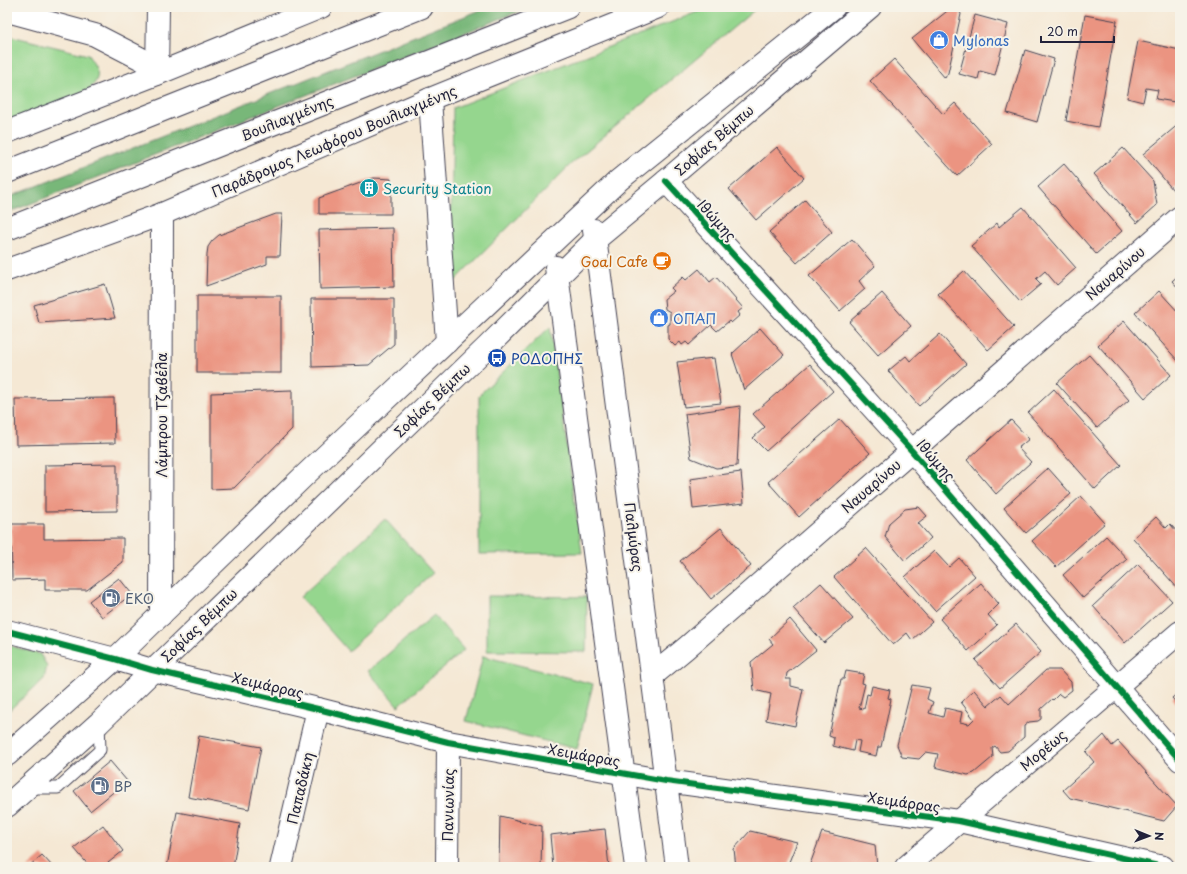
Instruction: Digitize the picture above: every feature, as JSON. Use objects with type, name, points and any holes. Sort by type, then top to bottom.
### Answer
[{"type":"street","points":[[157,70],[158,7]]},
{"type":"street","points":[[7,132],[157,70],[321,7]]},
{"type":"street","points":[[7,172],[422,7]]},
{"type":"street","name":"Βουλιαγμένης","points":[[7,229],[568,7]]},
{"type":"street","name":"Παράδρομος Λεωφόρου Βουλιαγμένης","points":[[7,270],[162,214],[430,99],[658,7]]},
{"type":"street","name":"Σοφίας Βέμπω","points":[[7,755],[115,659],[305,475],[551,242],[619,180],[834,7]]},
{"type":"street","name":"Σοφίας Βέμπω","points":[[7,806],[99,723],[488,346],[595,240],[870,7]]},
{"type":"street","points":[[7,10],[95,35],[157,70]]},
{"type":"street","points":[[430,99],[447,342]]},
{"type":"street","name":"Ιθώμης","points":[[666,181],[912,451],[1180,760]]},
{"type":"street","name":"Παλμύρας","points":[[591,206],[677,867]]},
{"type":"street","name":"Λάμπρου Τζαβέλα","points":[[161,615],[162,214]]},
{"type":"street","name":"Ναυαρίνου","points":[[652,676],[1180,217]]},
{"type":"street","points":[[551,242],[558,277],[636,867]]},
{"type":"street","name":"Χειμάρρας","points":[[7,631],[152,670],[448,742],[666,781],[959,821],[1163,867]]},
{"type":"street","name":"Μορέως","points":[[906,867],[1180,632]]},
{"type":"street","name":"Παπαδάκη","points":[[282,867],[318,710]]},
{"type":"street","name":"Πανιωνίας","points":[[447,867],[448,742]]},
{"type":"green space","points":[[488,7],[530,7],[7,213],[7,198]]},
{"type":"green space","points":[[710,7],[758,7],[572,163],[450,286],[453,108]]},
{"type":"green space","points":[[7,35],[88,55],[96,69],[96,81],[88,91],[7,124]]},
{"type":"green space","points":[[550,327],[582,553],[479,554],[479,395]]},
{"type":"green space","points":[[385,519],[433,573],[348,651],[300,597]]},
{"type":"green space","points":[[487,596],[587,597],[586,652],[487,651]]},
{"type":"green space","points":[[434,615],[464,650],[398,706],[368,671]]},
{"type":"green space","points":[[7,645],[40,654],[47,666],[44,679],[7,712]]},
{"type":"green space","points":[[483,656],[593,684],[577,749],[466,721]]},
{"type":"building","points":[[957,7],[961,14],[948,73],[945,78],[912,39],[951,8]]},
{"type":"building","points":[[975,15],[1008,24],[995,75],[980,71],[978,79],[959,74]]},
{"type":"building","points":[[1085,15],[1117,21],[1098,127],[1066,121]]},
{"type":"building","points":[[1138,41],[1180,50],[1180,86],[1175,102],[1156,99],[1158,90],[1146,88],[1143,102],[1127,98]]},
{"type":"building","points":[[1025,50],[1054,59],[1037,122],[1007,113]]},
{"type":"building","points":[[894,59],[943,114],[955,103],[992,144],[957,176],[870,81]]},
{"type":"building","points":[[1180,123],[1180,184],[1173,190],[1143,154]]},
{"type":"building","points":[[777,147],[804,178],[756,220],[729,189]]},
{"type":"building","points":[[1123,148],[1153,181],[1157,205],[1137,223],[1094,174]]},
{"type":"building","points":[[1064,164],[1122,231],[1096,254],[1038,187]]},
{"type":"building","name":"Security Station","points":[[374,178],[391,179],[391,214],[319,214],[319,198]]},
{"type":"building","points":[[805,200],[832,232],[797,263],[769,232]]},
{"type":"building","points":[[1023,207],[1076,268],[1057,285],[1045,271],[1036,279],[1041,284],[1020,302],[971,246],[997,223],[999,227]]},
{"type":"building","points":[[276,214],[282,214],[280,256],[267,256],[267,264],[206,286],[207,254],[208,247],[212,241],[219,235]]},
{"type":"building","points":[[393,228],[394,287],[320,289],[319,230]]},
{"type":"building","points":[[852,239],[875,266],[859,281],[865,289],[840,311],[809,276]]},
{"type":"building","points":[[699,269],[710,282],[716,277],[743,308],[738,312],[740,315],[731,323],[729,321],[717,331],[711,325],[689,345],[686,342],[682,345],[680,342],[675,346],[668,339],[670,312],[665,309],[664,299],[674,291],[671,288],[683,277],[686,280]]},
{"type":"building","points":[[964,271],[1014,327],[988,350],[938,294]]},
{"type":"building","points":[[1180,274],[1180,290],[1172,281]]},
{"type":"building","points":[[105,284],[115,318],[39,323],[34,305]]},
{"type":"building","points":[[1159,291],[1180,314],[1179,362],[1135,313]]},
{"type":"building","points":[[882,293],[911,326],[878,355],[849,322]]},
{"type":"building","points":[[197,296],[281,296],[281,373],[197,373]]},
{"type":"building","points":[[311,299],[394,299],[394,344],[369,365],[312,367]]},
{"type":"building","points":[[1124,321],[1171,375],[1145,398],[1098,345]]},
{"type":"building","points":[[760,328],[784,355],[744,390],[732,354]]},
{"type":"building","points":[[940,334],[966,364],[919,406],[888,371],[906,356],[910,361]]},
{"type":"building","points":[[1089,355],[1129,400],[1097,428],[1057,383]]},
{"type":"building","points":[[714,358],[721,403],[684,407],[677,362]]},
{"type":"building","points":[[810,364],[833,391],[766,451],[753,438],[765,427],[753,414]]},
{"type":"building","points":[[1054,389],[1121,465],[1095,489],[1028,413]]},
{"type":"building","points":[[292,390],[292,429],[234,488],[211,489],[211,393]]},
{"type":"building","points":[[114,398],[115,443],[16,445],[15,399]]},
{"type":"building","points":[[740,406],[737,466],[716,468],[691,458],[685,414]]},
{"type":"building","points":[[840,419],[870,453],[799,517],[768,482]]},
{"type":"building","points":[[1011,420],[1029,439],[1018,448],[1031,462],[996,494],[967,460]]},
{"type":"building","points":[[117,464],[117,511],[45,512],[45,465]]},
{"type":"building","points":[[1048,468],[1071,494],[1026,533],[1004,508]]},
{"type":"building","points":[[741,472],[744,503],[693,509],[690,479]]},
{"type":"building","points":[[1081,496],[1105,523],[1056,567],[1032,541]]},
{"type":"building","points":[[919,507],[927,516],[918,523],[931,538],[905,561],[885,537],[889,523],[905,509]]},
{"type":"building","points":[[1156,517],[1166,528],[1170,524],[1180,535],[1180,591],[1133,538]]},
{"type":"building","points":[[11,524],[44,524],[44,539],[123,538],[123,562],[87,590],[45,590],[45,579],[12,580]]},
{"type":"building","points":[[721,528],[751,566],[711,599],[680,561]]},
{"type":"building","points":[[1106,536],[1127,559],[1083,598],[1063,575]]},
{"type":"building","points":[[866,548],[932,622],[912,640],[907,633],[893,645],[834,577]]},
{"type":"building","points":[[934,551],[949,567],[959,558],[975,576],[935,611],[905,577]]},
{"type":"building","points":[[1138,564],[1172,601],[1125,643],[1093,606]]},
{"type":"building","name":"EKO","points":[[119,578],[132,594],[102,617],[89,601]]},
{"type":"building","points":[[821,583],[853,619],[824,643],[793,608]]},
{"type":"building","points":[[981,583],[999,604],[988,615],[997,625],[968,651],[940,619]]},
{"type":"building","points":[[790,619],[816,650],[787,673],[786,679],[791,679],[791,686],[803,689],[795,726],[766,720],[771,694],[754,690],[751,662],[773,644],[769,639]]},
{"type":"building","points":[[1016,624],[1041,652],[1000,688],[975,660]]},
{"type":"building","points":[[1046,670],[1060,670],[1071,682],[1072,690],[1063,697],[1059,694],[1041,709],[1041,719],[1038,721],[1029,722],[1024,726],[1024,737],[1008,751],[1000,752],[995,746],[992,748],[993,757],[974,773],[968,775],[935,767],[938,754],[926,752],[919,759],[902,757],[897,745],[912,685],[930,688],[927,699],[933,702],[929,713],[943,717],[945,708],[962,712],[960,722],[969,724],[974,719],[961,702],[974,690],[988,706],[1001,695],[1009,704]]},
{"type":"building","points":[[846,671],[864,674],[862,683],[865,684],[859,708],[864,709],[867,694],[870,695],[872,686],[890,690],[888,698],[891,699],[881,747],[878,747],[876,756],[858,752],[860,741],[855,740],[853,751],[833,746],[834,738],[829,736],[841,679],[844,679]]},
{"type":"building","points":[[1180,691],[1180,707],[1172,698]]},
{"type":"building","points":[[1104,735],[1112,746],[1118,741],[1177,806],[1164,821],[1070,798],[1063,790],[1094,762],[1086,752]]},
{"type":"building","points":[[199,736],[261,747],[249,809],[188,797]]},
{"type":"building","name":"BP","points":[[110,761],[127,781],[90,811],[74,791]]},
{"type":"building","points":[[177,812],[240,824],[233,867],[167,867]]},
{"type":"building","points":[[500,816],[542,826],[541,867],[499,867]]},
{"type":"building","points":[[103,825],[123,851],[103,867],[90,867],[74,848]]},
{"type":"building","points":[[605,829],[609,867],[553,867],[550,835]]},
{"type":"building","points":[[750,831],[797,842],[787,867],[736,867],[734,849]]},
{"type":"building","points":[[822,832],[875,845],[877,867],[809,867]]},
{"type":"building","points":[[42,855],[53,867],[28,867]]},
{"type":"cycle path","points":[[666,181],[912,451],[1180,760]]},
{"type":"cycle path","points":[[7,631],[152,670],[318,709],[448,742],[666,781],[959,821],[1163,867]]},
{"type":"place","name":"Mylonas","points":[[939,40]]},
{"type":"place","name":"Security Station","points":[[369,188]]},
{"type":"place","name":"Goal Cafe","points":[[662,261]]},
{"type":"place","name":"ΟΠΑΠ","points":[[659,318]]},
{"type":"place","name":"ΡΟΔΟΠΗΣ","points":[[497,358]]},
{"type":"place","name":"EKO","points":[[111,598]]},
{"type":"place","name":"BP","points":[[100,786]]}]
